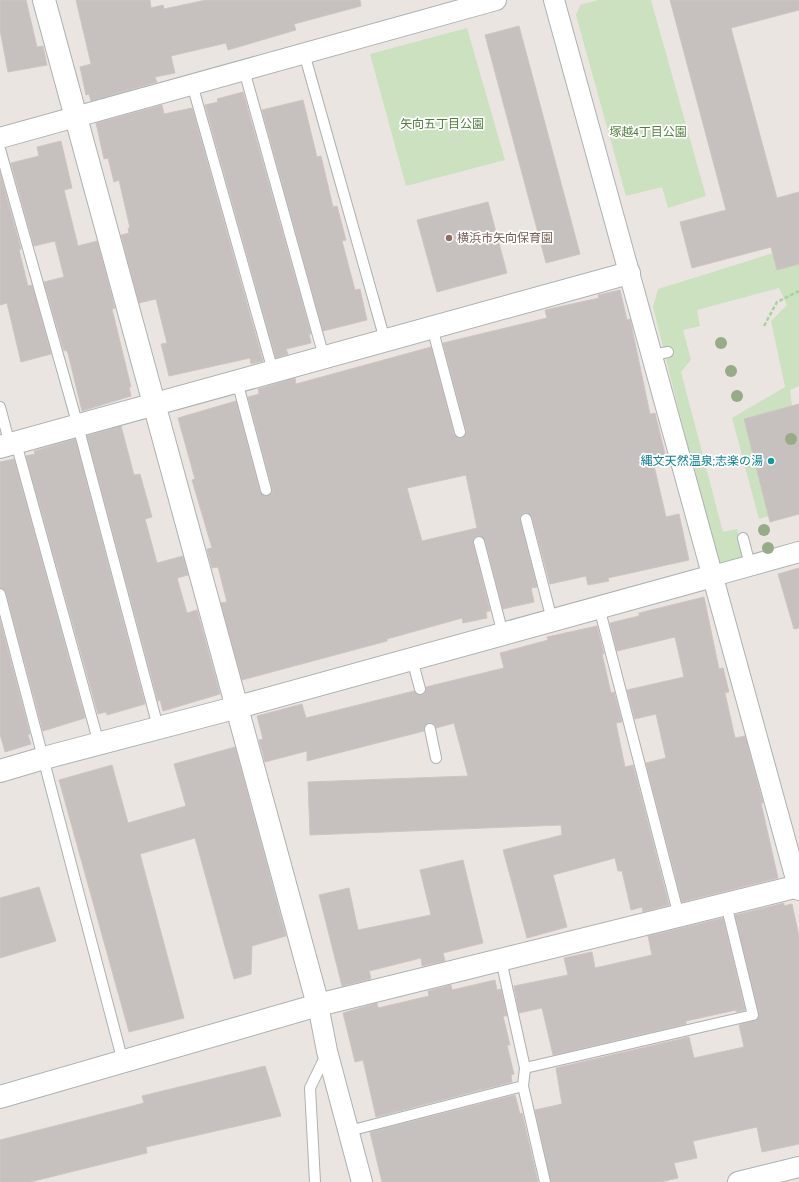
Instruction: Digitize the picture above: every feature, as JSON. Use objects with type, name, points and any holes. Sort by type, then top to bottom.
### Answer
[{"type":"street","points":[[44,0],[238,707],[318,1005],[328,1052],[362,1182]]},
{"type":"street","points":[[0,138],[496,0]]},
{"type":"street","points":[[0,1097],[318,1005],[726,904],[799,888],[713,576],[660,353],[629,273],[554,0]]},
{"type":"street","points":[[9,445],[629,273]]},
{"type":"street","points":[[0,771],[799,552]]},
{"type":"street","points":[[738,1182],[799,1167]]},
{"type":"lane","points":[[304,53],[385,340]]},
{"type":"lane","points":[[244,70],[324,357]]},
{"type":"lane","points":[[192,84],[272,371]]},
{"type":"lane","points":[[0,149],[78,426],[158,728]]},
{"type":"lane","points":[[432,327],[460,432]]},
{"type":"lane","points":[[237,381],[266,490]]},
{"type":"lane","points":[[0,407],[9,445],[99,744]]},
{"type":"lane","points":[[526,519],[552,620]]},
{"type":"lane","points":[[743,538],[750,565]]},
{"type":"lane","points":[[479,542],[503,634]]},
{"type":"lane","points":[[0,594],[123,1062]]},
{"type":"lane","points":[[599,607],[678,916]]},
{"type":"lane","points":[[412,659],[420,689]]},
{"type":"lane","points":[[430,729],[436,758]]},
{"type":"lane","points":[[525,1068],[753,1016],[726,904]]},
{"type":"lane","points":[[501,960],[525,1068],[523,1086],[545,1182]]},
{"type":"lane","points":[[315,1182],[310,1088],[328,1052]]},
{"type":"lane","points":[[349,1131],[523,1086]]},
{"type":"path","points":[[764,326],[777,302],[799,291]]},
{"type":"green space","name":"塚越4丁目公園","points":[[598,0],[651,0],[706,196],[668,208],[662,187],[626,196],[576,15],[580,5]]},
{"type":"green space","name":"矢向五丁目公園","points":[[467,28],[505,160],[406,186],[370,54]]},
{"type":"green space","points":[[799,245],[799,386],[790,390],[792,406],[744,420],[769,516],[759,519],[732,418],[785,387],[771,321],[787,305],[779,288],[697,310],[700,326],[683,330],[691,360],[681,372],[723,532],[737,529],[745,559],[717,564],[653,307],[658,289]]},
{"type":"building","points":[[0,0],[26,0],[37,47],[43,46],[47,65],[8,72],[0,30]]},
{"type":"building","points":[[76,0],[150,0],[151,8],[163,5],[164,9],[206,0],[360,0],[361,6],[294,24],[296,30],[228,50],[226,43],[171,56],[175,73],[155,77],[157,82],[91,101],[89,94],[86,95],[80,67],[91,64]]},
{"type":"building","points":[[670,0],[799,0],[799,10],[731,28],[777,198],[799,192],[799,264],[777,270],[771,247],[692,268],[680,222],[726,210]]},
{"type":"building","points":[[519,26],[580,254],[546,263],[485,35]]},
{"type":"building","points":[[243,92],[311,334],[309,334],[311,343],[286,349],[288,354],[276,358],[205,105],[218,102],[217,99]]},
{"type":"building","points":[[303,100],[317,157],[321,156],[333,207],[337,206],[346,240],[342,241],[355,290],[360,289],[367,320],[323,331],[262,110]]},
{"type":"building","points":[[162,105],[164,114],[192,108],[263,361],[251,364],[250,358],[169,376],[161,344],[167,343],[156,299],[139,303],[121,235],[129,233],[128,228],[130,228],[119,180],[114,182],[108,158],[104,159],[96,123]]},
{"type":"building","points":[[61,141],[72,188],[64,190],[78,246],[97,241],[115,308],[112,309],[131,387],[129,387],[131,396],[82,411],[68,353],[66,350],[64,351],[44,282],[64,277],[55,241],[34,246],[11,163],[39,156],[37,147]]},
{"type":"building","points":[[0,173],[21,249],[19,250],[28,286],[32,285],[51,354],[21,362],[7,303],[0,305]]},
{"type":"building","points":[[488,202],[507,273],[437,292],[417,220]]},
{"type":"building","points":[[620,290],[627,320],[630,319],[650,414],[655,413],[665,454],[652,457],[666,517],[679,514],[689,560],[608,578],[609,581],[588,585],[586,576],[550,584],[532,517],[528,513],[524,513],[520,517],[520,520],[537,587],[531,588],[534,602],[503,609],[485,540],[481,536],[477,536],[474,538],[473,543],[490,611],[486,612],[487,618],[463,623],[462,618],[387,639],[387,641],[242,680],[221,603],[227,602],[218,567],[212,568],[207,549],[212,548],[192,480],[195,479],[178,418],[236,401],[260,492],[264,496],[268,496],[272,492],[272,488],[248,397],[259,394],[258,389],[295,378],[296,384],[431,347],[454,434],[458,438],[462,438],[466,434],[466,430],[443,343],[547,318],[545,310],[599,298],[598,295]],"holes":[[[466,475],[477,528],[422,541],[407,488]]]},
{"type":"building","name":"縄文天然温泉;志楽の湯","points":[[799,404],[799,514],[770,522],[744,419]]},
{"type":"building","points":[[121,426],[134,475],[140,474],[152,517],[145,519],[157,563],[183,556],[188,575],[177,578],[187,613],[197,610],[220,694],[163,711],[160,700],[158,701],[87,436]]},
{"type":"building","points":[[75,439],[145,704],[107,715],[106,712],[98,714],[26,456],[35,454],[34,451]]},
{"type":"building","points":[[14,459],[85,718],[43,731],[6,592],[0,588],[0,462]]},
{"type":"building","points":[[799,568],[799,628],[794,629],[778,574]]},
{"type":"building","points":[[704,597],[719,669],[723,668],[729,692],[725,693],[735,738],[745,736],[763,803],[761,803],[778,878],[682,902],[646,763],[666,758],[656,714],[635,719],[627,690],[684,677],[675,637],[617,651],[610,623],[639,616],[639,613]]},
{"type":"building","points":[[0,620],[30,734],[28,735],[31,744],[5,752],[0,734]]},
{"type":"building","points":[[597,626],[611,693],[614,692],[622,722],[616,723],[625,767],[633,765],[669,905],[643,912],[642,907],[631,910],[622,871],[618,871],[615,858],[553,875],[567,927],[527,938],[503,850],[562,835],[561,825],[310,835],[308,782],[468,776],[454,723],[436,728],[432,723],[428,723],[424,727],[424,731],[307,761],[307,751],[265,762],[259,740],[263,739],[257,716],[302,704],[306,718],[414,691],[416,694],[421,695],[425,693],[426,687],[504,668],[500,653],[548,640],[547,637]]},
{"type":"building","points":[[235,747],[286,936],[252,946],[251,974],[234,979],[195,838],[140,854],[184,1018],[129,1032],[59,780],[112,765],[128,823],[186,806],[174,764]]},
{"type":"building","points":[[463,860],[483,943],[443,953],[445,961],[422,966],[421,958],[369,971],[371,979],[342,986],[319,895],[349,888],[358,930],[431,915],[420,870]]},
{"type":"building","points":[[39,887],[56,941],[0,958],[0,898]]},
{"type":"building","points":[[784,903],[784,906],[792,904],[799,936],[799,1144],[762,1152],[757,1127],[693,1141],[697,1158],[674,1163],[678,1178],[660,1182],[551,1182],[535,1110],[562,1104],[556,1068],[689,1037],[694,1058],[744,1047],[739,1025],[757,1020],[759,1014],[735,915]]},
{"type":"building","points":[[723,918],[745,1010],[736,1012],[736,1010],[686,1021],[686,1024],[553,1055],[542,1008],[519,1013],[514,986],[568,975],[564,958],[592,952],[595,968],[652,955],[648,936]]},
{"type":"building","points":[[495,980],[497,990],[501,989],[507,1016],[503,1016],[510,1045],[507,1045],[514,1074],[511,1075],[512,1082],[376,1117],[363,1060],[355,1062],[343,1013],[377,1003],[378,1008],[429,996],[428,991],[451,985],[452,990]]},
{"type":"building","points":[[265,1066],[281,1116],[146,1147],[147,1153],[30,1182],[0,1182],[0,1140],[144,1103],[142,1096]]},
{"type":"building","points":[[515,1095],[520,1114],[522,1113],[538,1182],[382,1182],[370,1132]]},
{"type":"place","name":"横浜市矢向保育園","points":[[449,238]]},
{"type":"place","name":"縄文天然温泉;志楽の湯","points":[[771,461]]}]
